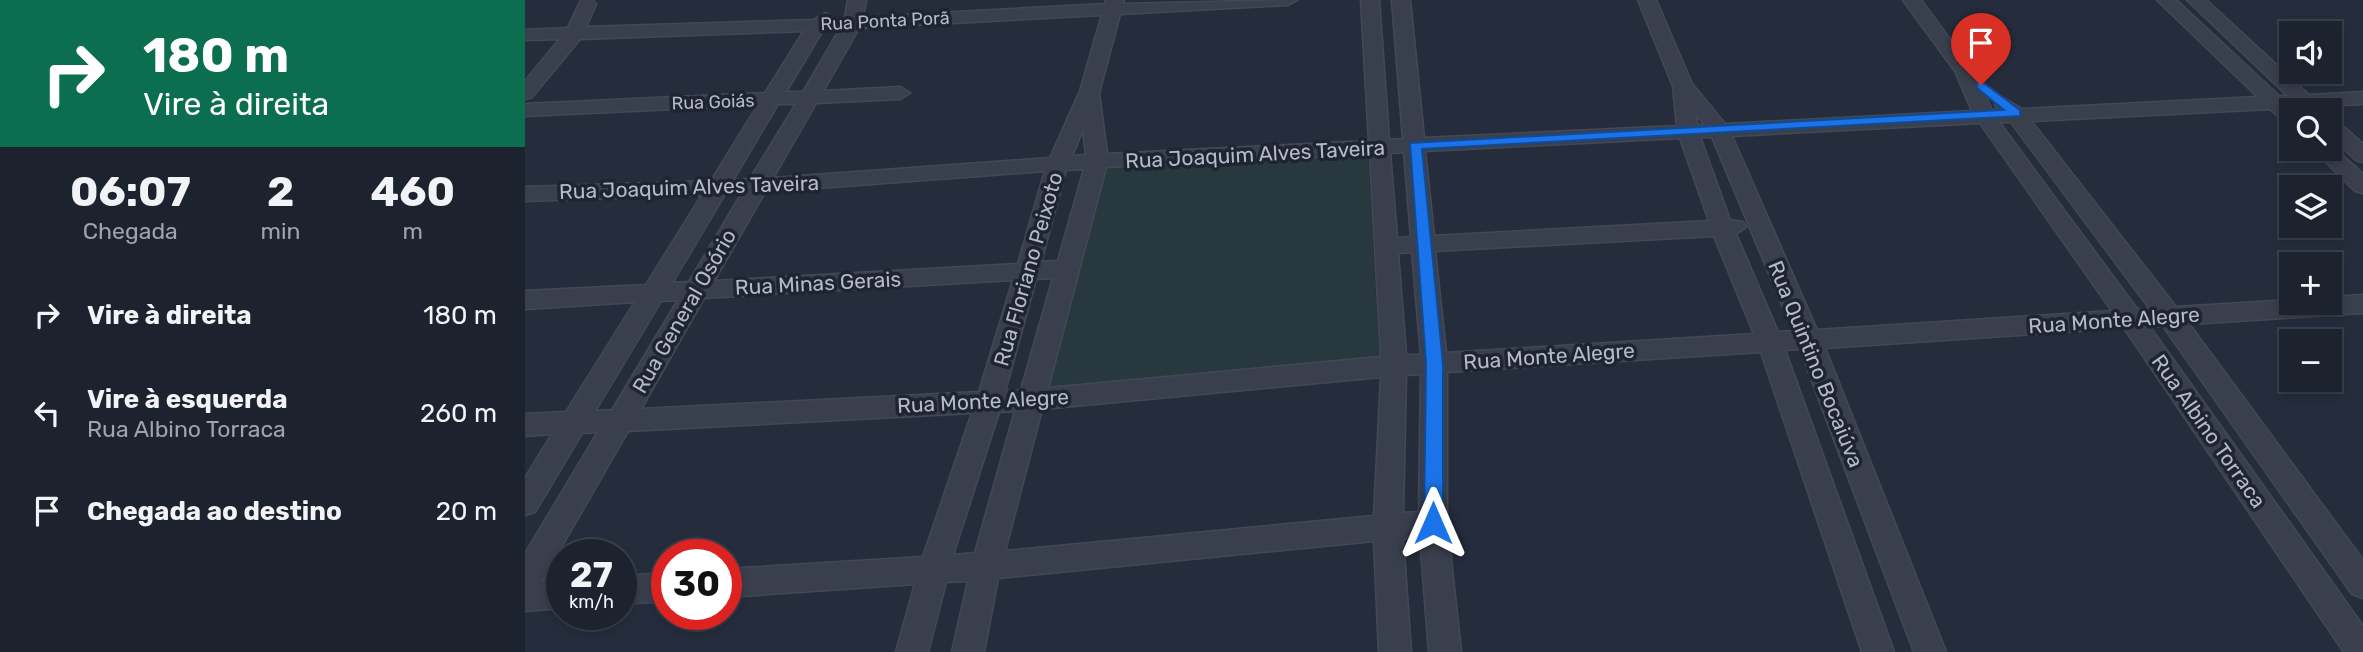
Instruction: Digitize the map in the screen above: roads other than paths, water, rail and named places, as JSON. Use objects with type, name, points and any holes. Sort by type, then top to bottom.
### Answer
[{"type":"street","name":"Rua Ponta Porã","points":[[525,35],[817,25],[853,8],[1288,0]]},
{"type":"street","points":[[1370,0],[1394,366],[1388,526],[1395,652]]},
{"type":"street","points":[[1401,0],[1434,364],[1433,523],[1445,652]]},
{"type":"street","name":"Rua Quintino Bocaiúva","points":[[1647,0],[1683,86],[1688,131],[1722,227],[1770,342],[1878,652]]},
{"type":"street","name":"Rua Albino Torraca","points":[[1912,0],[1964,71],[1984,115],[2131,319],[2361,652]]},
{"type":"street","points":[[2166,0],[2279,107]]},
{"type":"street","points":[[2196,0],[2301,98]]},
{"type":"street","points":[[525,93],[575,33],[589,2]]},
{"type":"street","points":[[525,55],[545,34],[589,2]]},
{"type":"street","name":"Rua Floriano Peixoto","points":[[912,652],[934,569],[989,401],[1057,166],[1090,91],[1114,4]]},
{"type":"street","name":"Rua General Osório","points":[[525,582],[757,186],[853,8]]},
{"type":"street","name":"Rua General Osório","points":[[525,503],[721,187],[817,25]]},
{"type":"street","name":"Rua Albino Torraca","points":[[1964,71],[2015,113],[2170,317],[2363,584]]},
{"type":"street","name":"Rua Quintino Bocaiúva","points":[[1683,86],[1719,129],[1809,340],[1930,652]]},
{"type":"street","name":"Rua Floriano Peixoto","points":[[968,652],[986,566],[1097,162],[1090,91]]},
{"type":"street","name":"Rua Goiás","points":[[525,110],[900,93]]},
{"type":"street","name":"Rua Joaquim Alves Taveira","points":[[2342,101],[2363,98]]},
{"type":"street","name":"Rua Joaquim Alves Taveira","points":[[525,194],[757,186],[1097,162],[2015,113],[2279,102]]},
{"type":"street","points":[[2342,136],[2363,155]]},
{"type":"street","points":[[2336,161],[2363,186]]},
{"type":"street","points":[[1386,246],[1759,225]]},
{"type":"street","name":"Rua Minas Gerais","points":[[525,300],[1069,269]]},
{"type":"street","name":"Rua Monte Alegre","points":[[525,425],[1031,400],[1394,366],[2363,304]]},
{"type":"street","points":[[742,582],[986,566],[1433,523]]},
{"type":"street","points":[[525,597],[546,595]]}]
